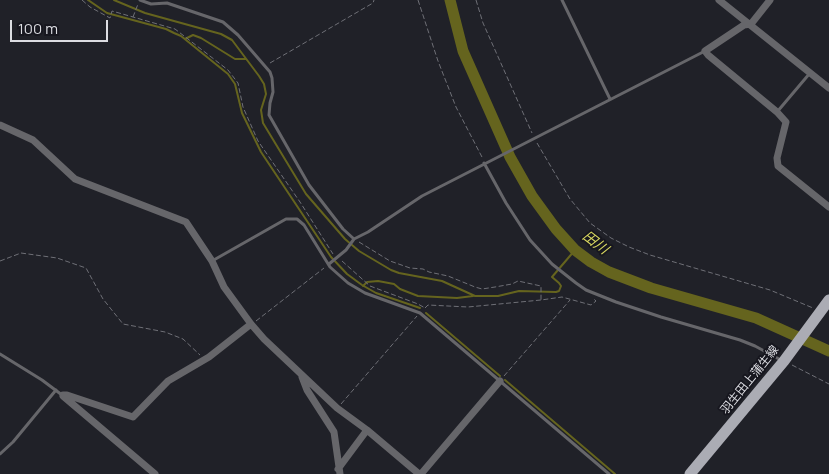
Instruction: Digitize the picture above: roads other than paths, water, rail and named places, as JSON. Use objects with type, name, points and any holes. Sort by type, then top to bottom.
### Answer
[{"type":"main road","name":"羽生田上蒲生線","points":[[690,474],[784,360],[829,300]]},
{"type":"street","points":[[719,0],[829,88]]},
{"type":"street","points":[[770,0],[750,24],[744,25],[705,50],[786,122],[777,158],[778,166],[829,207]]},
{"type":"street","points":[[0,125],[33,140],[75,179],[186,222],[212,261],[224,287],[251,324],[337,408],[420,474],[500,381]]},
{"type":"street","points":[[63,395],[133,417],[168,381],[204,360],[251,324]]},
{"type":"street","points":[[302,375],[306,390],[334,432],[339,471]]},
{"type":"street","points":[[63,395],[155,474]]},
{"type":"street","points":[[339,471],[367,430]]},
{"type":"lane","points":[[140,0],[151,4],[167,3],[223,22],[238,34],[270,72],[274,86],[269,115],[309,185],[354,239]]},
{"type":"lane","points":[[562,0],[610,99]]},
{"type":"lane","points":[[333,260],[346,250],[354,239],[368,232],[422,196],[485,161],[705,50]]},
{"type":"lane","points":[[777,112],[810,72]]},
{"type":"lane","points":[[485,161],[506,203],[530,240],[552,264],[583,288],[660,317],[740,340],[784,360]]},
{"type":"lane","points":[[212,261],[286,219],[296,219],[304,225],[333,260],[348,283],[359,290],[420,313],[609,474]]},
{"type":"lane","points":[[0,354],[63,395]]},
{"type":"lane","points":[[0,454],[13,442],[56,390]]},
{"type":"waterway","points":[[88,0],[107,13],[166,29],[181,36],[228,74],[235,84],[242,113],[261,152],[331,257],[347,274],[362,285],[376,293],[420,308]]},
{"type":"waterway","points":[[114,0],[145,13],[221,34],[232,40],[264,84],[266,94],[261,110],[263,123],[306,194],[345,239],[359,251],[391,270],[442,281],[475,296],[498,296],[519,291],[556,292],[559,291],[561,286],[552,277],[575,250]]},
{"type":"waterway","name":"田川","points":[[450,0],[463,51],[510,157],[532,196],[556,229],[575,250],[609,272],[651,288],[756,318],[829,351]]},
{"type":"waterway","points":[[185,39],[193,35],[235,59],[245,59]]},
{"type":"waterway","points":[[363,286],[367,282],[378,281],[394,284],[400,289],[418,296],[457,298],[473,296]]},
{"type":"waterway","points":[[426,313],[500,376]]},
{"type":"waterway","points":[[505,380],[615,474]]}]
